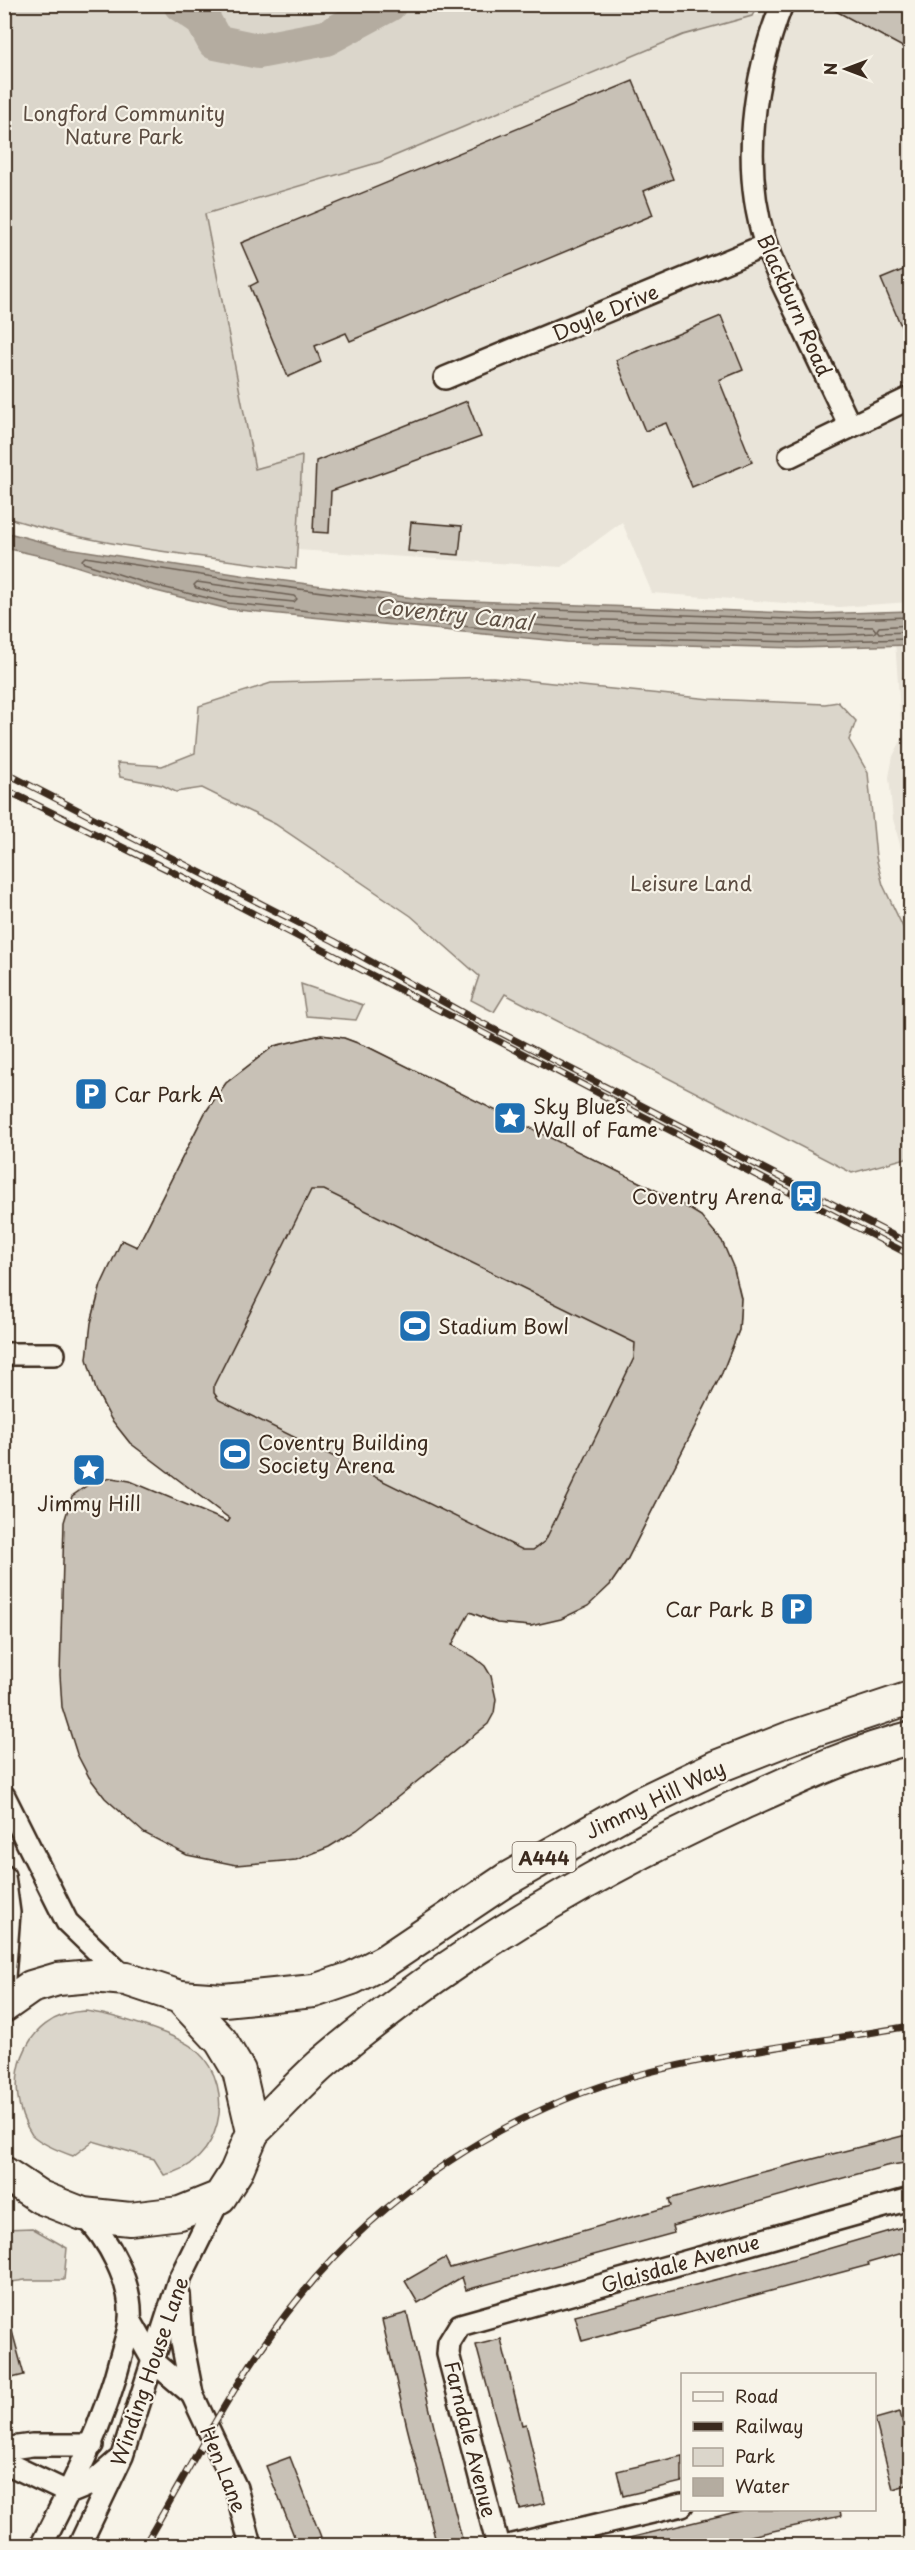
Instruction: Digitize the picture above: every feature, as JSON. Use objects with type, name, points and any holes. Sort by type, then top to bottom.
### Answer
[{"type":"highway","name":"Jimmy Hill Way","points":[[180,1997],[224,2000],[314,1990],[352,1978],[385,1961],[525,1868],[641,1803],[716,1767],[910,1698]]},
{"type":"highway","name":"A444","points":[[253,2133],[317,2069],[350,2042],[440,1974],[521,1920],[612,1868],[714,1816],[865,1751],[910,1738]]},
{"type":"highway","points":[[4,2006],[31,1987],[58,1979],[92,1976],[126,1979],[180,1997],[222,2041],[239,2071],[253,2133],[236,2172],[219,2197],[180,2213],[140,2218],[83,2214],[40,2197],[4,2173]]},
{"type":"highway","points":[[4,2194],[40,2197]]},
{"type":"street","name":"Blackburn Road","points":[[782,4],[763,63],[754,128],[753,175],[766,245],[850,426]]},
{"type":"street","name":"Doyle Drive","points":[[445,378],[766,245]]},
{"type":"street","points":[[790,456],[910,398]]},
{"type":"street","points":[[4,1354],[54,1354]]},
{"type":"street","points":[[4,1796],[67,1922],[126,1979]]},
{"type":"street","points":[[4,1876],[9,1913],[4,1978]]},
{"type":"street","name":"Winding House Lane","points":[[79,2546],[122,2456],[179,2280],[219,2197]]},
{"type":"street","name":"Glaisdale Avenue","points":[[454,2334],[469,2321],[910,2199]]},
{"type":"street","name":"Winding House Lane","points":[[41,2546],[92,2445],[115,2380],[130,2320],[120,2269],[94,2225],[83,2214]]},
{"type":"street","name":"Hen Lane","points":[[179,2280],[182,2342],[192,2394],[236,2488],[251,2546]]},
{"type":"street","name":"Hen Lane","points":[[130,2320],[154,2362],[192,2394]]},
{"type":"street","name":"Farndale Avenue","points":[[454,2334],[448,2354],[498,2546]]},
{"type":"street","points":[[4,2450],[32,2445],[92,2445]]},
{"type":"street","points":[[4,2462],[69,2493],[91,2484],[122,2456]]},
{"type":"street","points":[[508,2546],[681,2505]]},
{"type":"shaded area","points":[[813,5],[910,5],[910,602],[839,607],[652,593],[622,522],[561,567],[298,550],[302,456],[255,470],[205,214],[380,162],[683,35],[752,16]]},
{"type":"shaded area","points":[[910,626],[910,882],[893,819],[889,777],[893,756],[902,739],[894,627]]},
{"type":"green space","name":"Longford Community Nature Park","points":[[4,5],[758,5],[752,16],[683,35],[380,162],[205,214],[255,469],[302,456],[296,569],[113,543],[76,536],[5,517]]},
{"type":"green space","name":"Leisure Land","points":[[493,677],[710,699],[825,704],[838,702],[856,721],[849,740],[868,773],[876,857],[883,885],[910,942],[910,1157],[852,1173],[505,994],[494,1012],[471,1000],[479,976],[411,916],[275,824],[202,788],[176,792],[162,785],[120,777],[117,763],[162,766],[195,753],[199,706],[271,683]]},
{"type":"green space","points":[[301,984],[363,1005],[356,1020],[306,1016]]},
{"type":"green space","name":"Stadium Bowl","points":[[321,1035],[344,1038],[368,1047],[675,1200],[701,1216],[741,1298],[739,1330],[722,1373],[627,1560],[610,1585],[531,1626],[497,1623],[470,1612],[130,1443],[114,1422],[95,1386],[90,1368],[90,1331],[101,1285],[128,1281],[137,1247],[205,1113],[226,1083],[274,1046]]},
{"type":"green space","points":[[85,2011],[127,2020],[176,2038],[197,2051],[210,2067],[217,2085],[220,2104],[217,2124],[210,2141],[199,2157],[183,2168],[164,2175],[154,2159],[93,2141],[73,2156],[46,2145],[32,2135],[22,2116],[18,2096],[18,2076],[22,2056],[32,2039],[45,2025],[63,2015]]},
{"type":"green space","points":[[32,2228],[67,2248],[64,2280],[25,2280],[5,2283],[5,2229]]},
{"type":"water","name":"Coventry Canal","points":[[5,532],[61,547],[247,576],[421,599],[814,614],[910,611],[910,645],[798,648],[567,642],[228,609],[148,589],[54,559],[5,548]]},
{"type":"building","points":[[823,4],[910,4],[910,51]]},
{"type":"building","points":[[633,81],[673,179],[644,191],[653,215],[350,341],[346,333],[315,346],[321,362],[288,377],[250,286],[258,282],[241,243]]},
{"type":"building","points":[[910,267],[910,347],[881,279]]},
{"type":"building","points":[[721,316],[743,370],[719,380],[752,462],[692,487],[666,423],[645,431],[616,360]]},
{"type":"building","points":[[467,401],[481,437],[331,491],[329,533],[313,532],[316,461]]},
{"type":"building","points":[[411,522],[462,526],[459,555],[408,551]]},
{"type":"building","name":"Coventry Building Society Arena","points":[[321,1035],[344,1038],[368,1047],[675,1200],[701,1216],[722,1241],[734,1269],[741,1298],[739,1330],[722,1373],[627,1560],[610,1585],[588,1606],[561,1619],[531,1626],[497,1623],[470,1612],[452,1645],[474,1657],[485,1666],[491,1676],[496,1699],[494,1713],[488,1724],[357,1830],[329,1847],[296,1860],[236,1865],[187,1855],[144,1833],[105,1798],[89,1777],[77,1754],[62,1707],[60,1675],[64,1522],[72,1496],[92,1482],[112,1478],[130,1481],[228,1522],[230,1519],[130,1443],[111,1419],[96,1390],[87,1359],[91,1323],[101,1285],[122,1240],[137,1247],[205,1113],[226,1083],[274,1046]],"holes":[[[311,1190],[324,1190],[635,1343],[634,1358],[545,1541],[533,1550],[523,1550],[219,1400],[214,1393],[214,1385]]]},
{"type":"building","points":[[910,2134],[910,2162],[886,2166],[672,2226],[674,2233],[466,2290],[462,2277],[418,2303],[405,2281],[445,2258],[450,2268],[671,2206],[669,2199]]},
{"type":"building","points":[[910,2225],[910,2251],[868,2263],[869,2265],[582,2341],[575,2316],[769,2266]]},
{"type":"building","points":[[407,2313],[464,2546],[437,2546],[407,2427],[382,2320]]},
{"type":"building","points":[[9,2320],[24,2375],[4,2380],[4,2321]]},
{"type":"building","points":[[501,2339],[522,2425],[526,2424],[545,2503],[520,2509],[476,2345]]},
{"type":"building","points":[[900,2412],[910,2453],[910,2484],[893,2489],[876,2419]]},
{"type":"building","points":[[681,2456],[681,2482],[623,2496],[617,2471]]},
{"type":"building","points":[[290,2457],[321,2537],[298,2546],[266,2466]]},
{"type":"building","points":[[740,2511],[840,2511],[841,2516],[705,2546],[622,2546],[621,2540]]},
{"type":"waterway","points":[[181,4],[202,18],[215,42],[258,51],[326,38],[389,4]]},
{"type":"railway","points":[[4,772],[334,941],[474,1019],[910,1244]]},
{"type":"railway","points":[[4,789],[191,881],[910,1255]]},
{"type":"railway","points":[[144,2546],[235,2388],[298,2299],[331,2261],[368,2225],[407,2192],[449,2162],[538,2111],[634,2076],[737,2054],[910,2026]]},
{"type":"place","name":"Car Park A","points":[[91,1094]]},
{"type":"place","name":"Sky Blues Wall of Fame","points":[[510,1118]]},
{"type":"place","name":"Coventry Arena","points":[[806,1196]]},
{"type":"place","name":"Stadium Bowl","points":[[415,1326]]},
{"type":"place","name":"Coventry Building Society Arena","points":[[235,1454]]},
{"type":"place","name":"Jimmy Hill","points":[[89,1470]]},
{"type":"place","name":"Car Park B","points":[[797,1609]]}]
